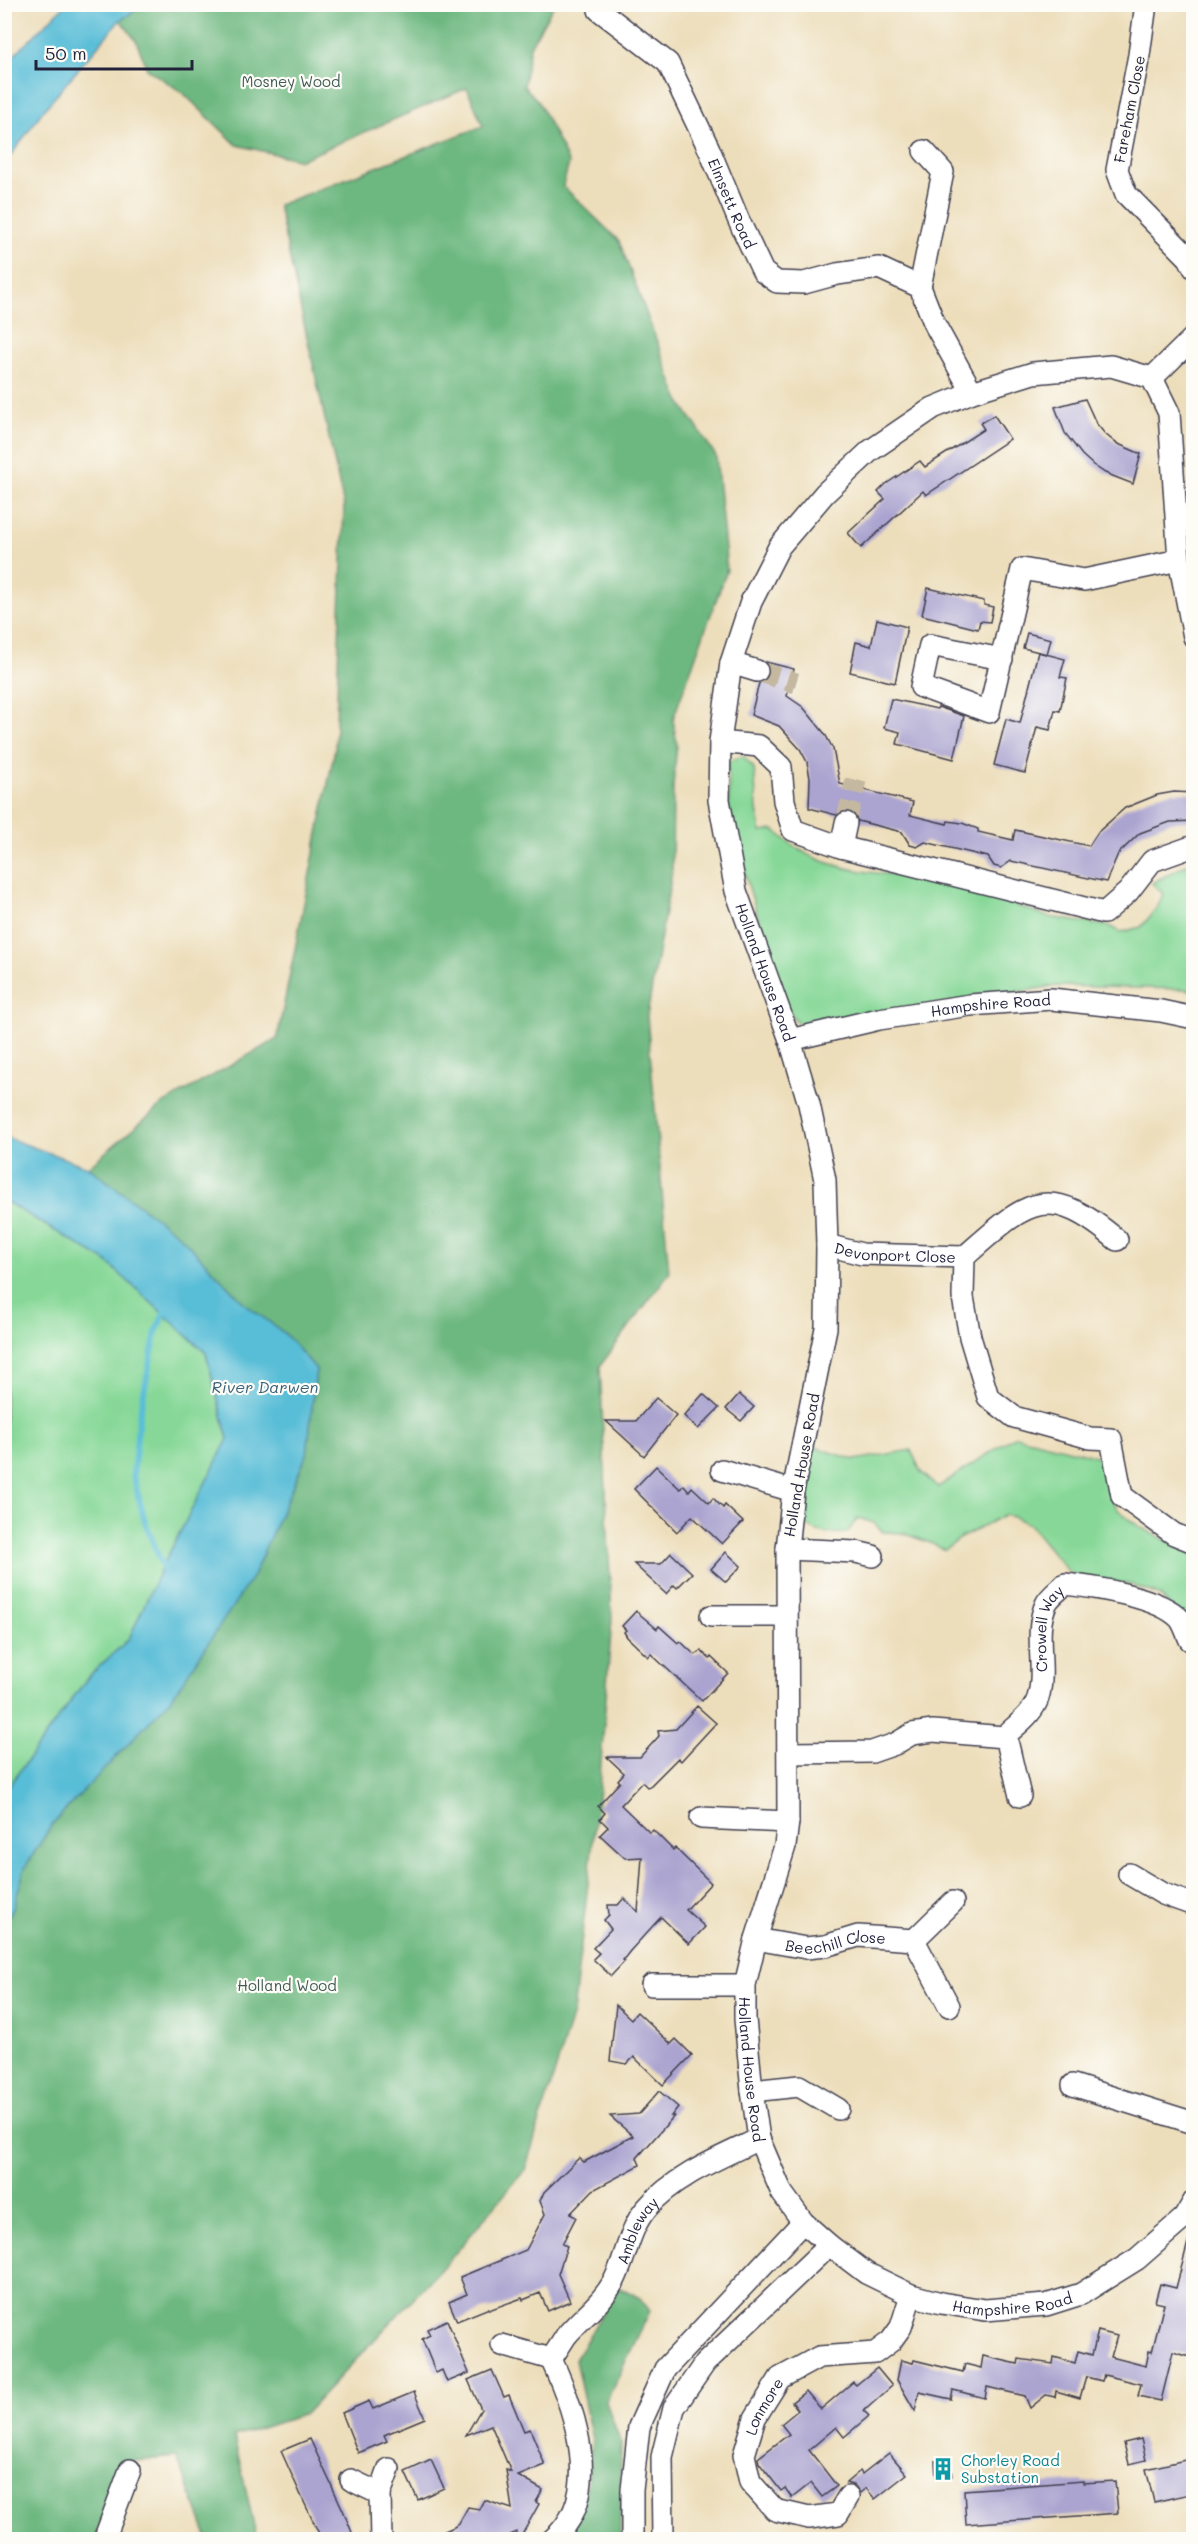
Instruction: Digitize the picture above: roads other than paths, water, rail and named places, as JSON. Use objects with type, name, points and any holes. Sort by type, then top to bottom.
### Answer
[{"type":"street","name":"Fareham Close","points":[[1146,4],[1139,55],[1117,170],[1126,194],[1192,260]]},
{"type":"street","name":"Elmsett Road","points":[[601,7],[668,63],[763,272],[777,282],[804,283],[837,274],[879,268],[920,287]]},
{"type":"street","points":[[924,151],[943,172],[920,287],[935,325],[972,392]]},
{"type":"street","points":[[1194,338],[1152,378],[1170,413],[1179,560],[1190,596],[1194,637]]},
{"type":"street","name":"Holland House Road","points":[[829,2246],[802,2223],[779,2186],[759,2139],[747,2053],[745,1985],[756,1940],[785,1846],[788,1822],[787,1549],[793,1491],[826,1328],[827,1245],[825,1180],[809,1104],[790,1040],[736,891],[719,801],[720,742],[731,663],[751,602],[780,547],[825,493],[879,444],[933,408],[972,392],[1034,373],[1076,367],[1111,366],[1152,378]]},
{"type":"street","points":[[1002,659],[1022,569],[1084,580],[1179,560]]},
{"type":"street","points":[[731,663],[757,671]]},
{"type":"street","points":[[720,742],[759,746],[781,767],[784,801],[793,830],[841,847],[1104,913],[1128,892],[1152,861],[1194,846]]},
{"type":"street","points":[[841,847],[846,823]]},
{"type":"street","name":"Hampshire Road","points":[[790,1040],[879,1019],[970,1005],[1051,999],[1161,1011],[1194,1018]]},
{"type":"street","name":"Devonport Close","points":[[827,1245],[862,1254],[964,1257],[1012,1215],[1028,1206],[1050,1204],[1072,1208],[1092,1218],[1118,1240]]},
{"type":"street","name":"Devonport Close","points":[[964,1257],[963,1297],[970,1337],[988,1397],[1014,1417],[1090,1438],[1111,1439],[1122,1496],[1174,1534],[1194,1542]]},
{"type":"street","points":[[722,1470],[793,1491]]},
{"type":"street","points":[[787,1549],[856,1552],[873,1556]]},
{"type":"street","name":"Crowell Way","points":[[1004,1737],[1026,1716],[1038,1700],[1041,1670],[1040,1632],[1046,1604],[1065,1584],[1089,1587],[1155,1603],[1180,1620],[1190,1640]]},
{"type":"street","points":[[711,1617],[786,1616]]},
{"type":"street","points":[[789,1753],[872,1752],[895,1744],[912,1734],[933,1731],[1004,1737],[1020,1796]]},
{"type":"street","points":[[701,1818],[788,1822]]},
{"type":"street","points":[[1129,1874],[1162,1894],[1194,1905]]},
{"type":"street","points":[[949,2006],[914,1940],[953,1902]]},
{"type":"street","name":"Beechill Close","points":[[756,1940],[806,1948],[825,1946],[858,1936],[914,1940]]},
{"type":"street","points":[[652,1985],[745,1985]]},
{"type":"street","points":[[1073,2085],[1194,2123]]},
{"type":"street","points":[[752,2091],[799,2086],[838,2109]]},
{"type":"street","name":"Ambleway","points":[[551,2360],[566,2336],[600,2301],[615,2280],[628,2242],[645,2210],[671,2187],[718,2159],[759,2139]]},
{"type":"street","name":"Hampshire Road","points":[[829,2246],[866,2273],[911,2295],[941,2303],[985,2310],[1046,2305],[1081,2294],[1137,2259],[1190,2214]]},
{"type":"street","points":[[632,2540],[632,2490],[639,2427],[665,2369],[802,2223]]},
{"type":"street","points":[[663,2540],[662,2457],[674,2408],[705,2363],[829,2246]]},
{"type":"street","name":"Lonmore","points":[[848,2497],[838,2514],[809,2518],[776,2510],[750,2482],[744,2455],[755,2418],[780,2378],[819,2357],[875,2353],[891,2341],[902,2327],[911,2295]]},
{"type":"street","points":[[502,2345],[551,2360],[575,2420],[582,2465],[576,2504],[562,2532],[552,2540]]},
{"type":"street","points":[[381,2540],[380,2494],[389,2469]]},
{"type":"street","points":[[104,2540],[129,2470]]},
{"type":"street","points":[[351,2480],[380,2494]]},
{"type":"water","points":[[65,5],[145,5],[120,20],[42,112],[5,164],[5,64]]},
{"type":"water","name":"River Darwen","points":[[5,1137],[88,1167],[180,1236],[245,1304],[284,1333],[316,1369],[307,1454],[253,1576],[171,1699],[53,1823],[25,1867],[13,1909],[5,1922],[5,1791],[89,1676],[129,1639],[157,1577],[228,1439],[206,1353],[106,1261],[5,1201]]},
{"type":"waterway","points":[[165,1573],[145,1522],[133,1475],[139,1417],[156,1332],[166,1308]]},
{"type":"tunnel","points":[[757,671],[796,683]]},
{"type":"tunnel","points":[[846,823],[856,780]]},
{"type":"place","name":"Chorley Road Substation","points":[[943,2469]]},
{"type":"park label","name":"Mosney Wood","points":[[291,81]]},
{"type":"park label","name":"Holland Wood","points":[[287,1985]]}]
